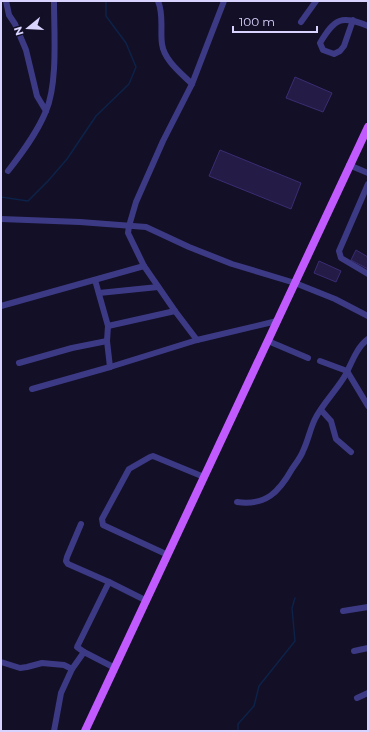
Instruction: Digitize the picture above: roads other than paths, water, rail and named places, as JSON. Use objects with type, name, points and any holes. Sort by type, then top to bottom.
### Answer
[{"type":"main road","points":[[85,731],[368,127]]},
{"type":"street","points":[[6,1],[8,15],[15,24],[26,50],[38,96],[46,111]]},
{"type":"street","points":[[8,171],[24,150],[46,111],[51,92],[54,63],[54,1]]},
{"type":"street","points":[[158,1],[161,8],[162,45],[164,51],[169,59],[192,84]]},
{"type":"street","points":[[197,340],[144,266],[128,233],[136,202],[163,141],[192,84],[224,1]]},
{"type":"street","points":[[301,22],[316,1]]},
{"type":"street","points":[[1,17],[8,15]]},
{"type":"street","points":[[353,20],[344,46],[340,51],[334,54],[323,50],[320,43],[329,28],[335,22],[353,20],[368,26]]},
{"type":"street","points":[[349,165],[368,173]]},
{"type":"street","points":[[368,184],[339,251],[341,258],[368,274]]},
{"type":"street","points":[[1,219],[80,222],[146,227],[189,247],[232,264],[295,282],[336,299],[368,316]]},
{"type":"street","points":[[1,306],[144,266]]},
{"type":"street","points":[[95,280],[108,326],[107,341],[110,367]]},
{"type":"street","points":[[99,293],[158,287]]},
{"type":"street","points":[[108,326],[175,311]]},
{"type":"street","points":[[32,388],[110,367],[197,340],[277,321]]},
{"type":"street","points":[[237,502],[248,503],[266,499],[283,485],[303,451],[314,420],[342,380],[358,351],[368,338]]},
{"type":"street","points":[[19,363],[72,348],[107,341]]},
{"type":"street","points":[[268,341],[308,358]]},
{"type":"street","points":[[320,361],[347,371],[368,406]]},
{"type":"street","points":[[321,410],[331,421],[336,438],[351,452]]},
{"type":"street","points":[[168,555],[103,525],[102,519],[129,469],[150,457],[153,456],[204,477]]},
{"type":"street","points":[[81,524],[66,561],[68,564],[147,601]]},
{"type":"street","points":[[109,582],[78,645],[78,649],[115,668]]},
{"type":"street","points":[[343,612],[368,607]]},
{"type":"street","points":[[354,651],[368,648]]},
{"type":"street","points":[[54,731],[61,693],[72,669],[84,652]]},
{"type":"street","points":[[1,662],[20,668],[42,662],[64,665],[72,669]]},
{"type":"street","points":[[357,698],[368,693]]},
{"type":"waterway","points":[[1,197],[28,201],[67,159],[96,116],[129,84],[136,67],[126,43],[106,16],[106,1]]},
{"type":"waterway","points":[[238,731],[238,724],[254,706],[259,686],[295,641],[292,608],[295,598]]}]
